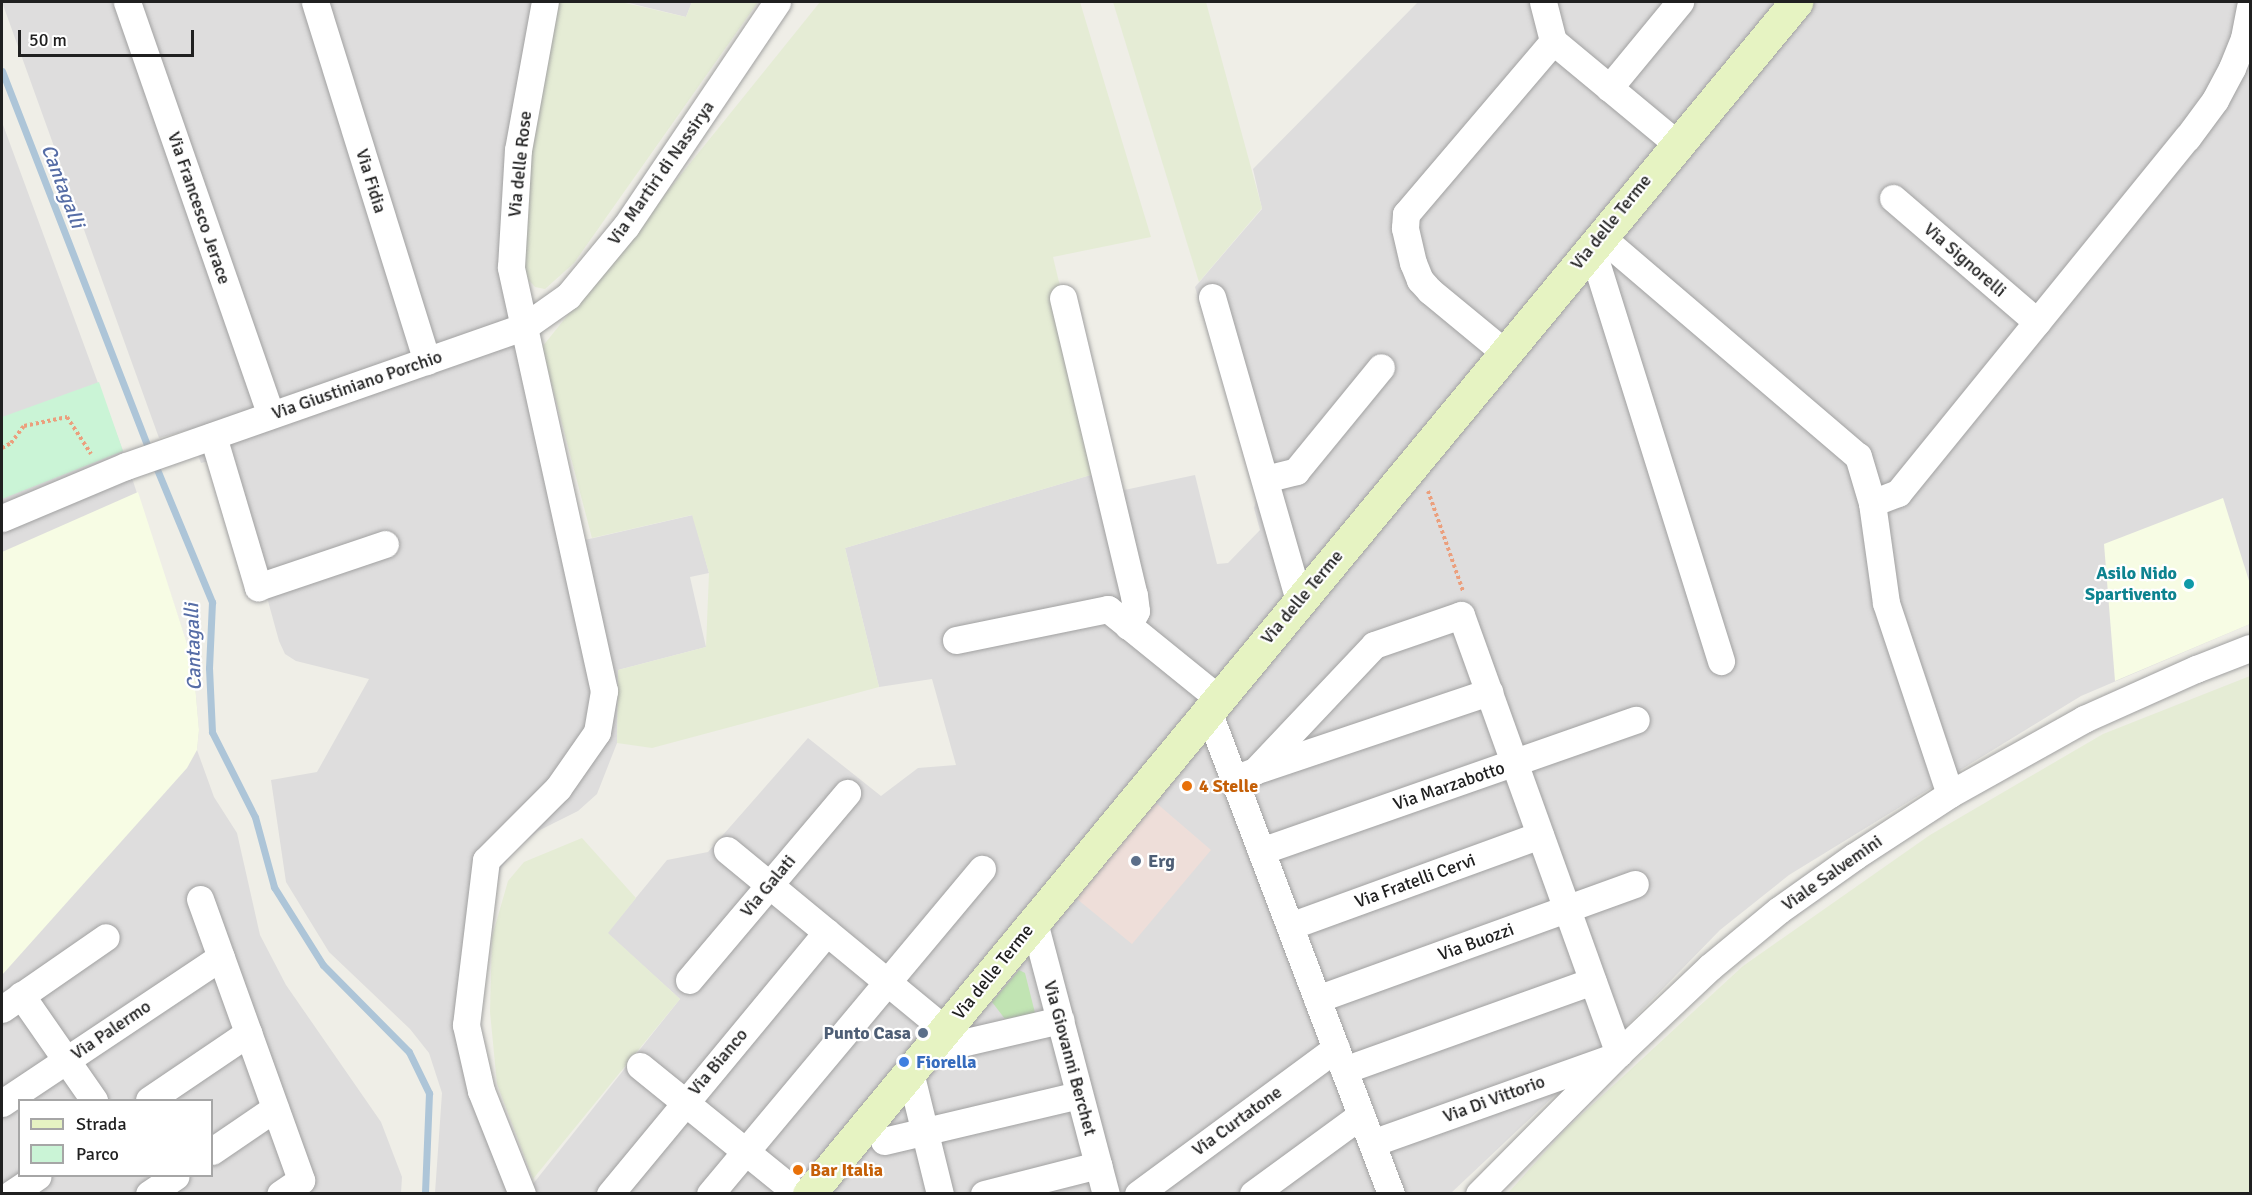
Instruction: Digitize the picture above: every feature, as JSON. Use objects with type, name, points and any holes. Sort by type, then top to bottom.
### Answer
[{"type":"main road","name":"Via delle Terme","points":[[810,1194],[1676,143],[1796,2]]},
{"type":"street","name":"Via Francesco Jerace","points":[[127,2],[271,416]]},
{"type":"street","name":"Via Fidia","points":[[315,2],[427,361]]},
{"type":"street","name":"Via delle Rose","points":[[522,1194],[481,1091],[466,1025],[486,860],[558,788],[597,732],[604,690],[511,267],[518,150],[545,2]]},
{"type":"street","name":"Via Martiri di Nassirya","points":[[524,327],[568,296],[626,226],[777,2]]},
{"type":"street","points":[[1543,2],[1553,41],[1676,143]]},
{"type":"street","points":[[1610,88],[1680,2]]},
{"type":"street","points":[[1872,503],[1898,493],[2187,138],[2215,100],[2232,68],[2244,38],[2250,7]]},
{"type":"street","points":[[1504,352],[1430,291],[1420,280],[1413,263],[1405,228],[1407,214],[1553,41]]},
{"type":"street","name":"Via Signorelli","points":[[1893,198],[2037,322]]},
{"type":"street","points":[[1596,241],[1858,456],[1872,503],[1886,603],[1950,794]]},
{"type":"street","points":[[1596,241],[1721,661]]},
{"type":"street","points":[[1212,297],[1299,600]]},
{"type":"street","points":[[1063,298],[1134,595],[1136,611],[1128,626]]},
{"type":"street","name":"Via Giustiniano Porchio","points":[[115,471],[524,327]]},
{"type":"street","points":[[1265,479],[1296,471],[1381,367]]},
{"type":"street","points":[[202,440],[258,587],[385,544]]},
{"type":"street","points":[[2,518],[115,471]]},
{"type":"street","points":[[956,640],[1108,609],[1213,704],[1244,775],[1261,851],[1372,1143],[1382,1190]]},
{"type":"street","points":[[1244,775],[1374,645],[1461,615],[1618,1054]]},
{"type":"street","name":"Viale Salvemini","points":[[1479,1194],[1618,1054],[1710,967],[1779,910],[1855,856],[1950,794],[2084,719],[2196,669],[2250,648]]},
{"type":"street","points":[[1244,775],[1489,692]]},
{"type":"street","name":"Via Marzabotto","points":[[1261,851],[1636,720]]},
{"type":"street","name":"Via Galati","points":[[688,980],[847,793]]},
{"type":"street","name":"Via Fratelli Cervi","points":[[1290,926],[1540,835]]},
{"type":"street","points":[[727,850],[887,982],[927,1051],[925,1132],[940,1194]]},
{"type":"street","points":[[710,1194],[982,869]]},
{"type":"street","name":"Via Buozzi","points":[[1317,999],[1635,884]]},
{"type":"street","points":[[200,899],[275,1108],[291,1187]]},
{"type":"street","name":"Via Giovanni Berchet","points":[[1034,922],[1106,1194]]},
{"type":"street","name":"Via Bianco","points":[[610,1194],[827,932]]},
{"type":"street","points":[[93,1099],[66,1060],[11,1002],[106,937]]},
{"type":"street","name":"Via Palermo","points":[[2,1103],[221,957]]},
{"type":"street","name":"Via Curtatone","points":[[1138,1194],[1340,1059],[1593,981]]},
{"type":"street","points":[[927,1051],[1059,1020]]},
{"type":"street","points":[[151,1099],[248,1033]]},
{"type":"street","name":"Via Di Vittorio","points":[[1372,1143],[1618,1054]]},
{"type":"street","points":[[639,1066],[798,1194]]},
{"type":"street","points":[[884,1141],[1079,1095]]},
{"type":"street","points":[[213,1150],[275,1108]]},
{"type":"street","points":[[1253,1194],[1361,1115]]},
{"type":"street","points":[[984,1194],[1098,1165]]},
{"type":"street","points":[[11,1194],[36,1177]]},
{"type":"path","points":[[2,448],[11,443],[24,426],[67,417],[115,471]]},
{"type":"path","points":[[1417,458],[1466,601],[1461,615]]},
{"type":"shaded area","points":[[2,2],[545,2],[511,267],[572,543],[693,515],[709,573],[690,577],[706,647],[618,670],[617,743],[597,794],[578,811],[538,831],[517,848],[501,868],[466,1025],[522,1193],[435,1193],[442,1093],[429,1053],[410,1029],[329,952],[286,882],[271,780],[317,772],[369,679],[296,661],[285,654],[279,641],[237,488],[233,455],[201,463],[188,430],[159,438]]},
{"type":"shaded area","points":[[554,2],[621,2],[686,17],[692,2],[758,2],[574,263],[545,289],[535,287],[525,276],[522,245],[526,151]]},
{"type":"shaded area","points":[[625,2],[692,2],[686,17]]},
{"type":"shaded area","points":[[820,2],[1080,2],[1151,237],[1053,257],[1104,471],[845,548],[879,687],[652,748],[617,743],[618,670],[706,647],[709,573],[692,515],[592,538],[542,347]]},
{"type":"shaded area","points":[[1113,2],[1206,2],[1262,208],[1199,282]]},
{"type":"shaded area","points":[[1418,2],[2250,2],[2250,624],[2081,696],[1789,875],[1720,930],[1607,1046],[1451,1193],[525,1194],[680,999],[607,933],[667,860],[708,852],[808,738],[881,796],[918,768],[956,765],[932,679],[879,687],[845,548],[1104,471],[1115,492],[1195,475],[1217,564],[1228,563],[1260,530],[1254,508],[1257,498],[1195,287],[1262,209],[1253,169]]},
{"type":"shaded area","points":[[2,122],[123,451],[193,662],[199,730],[197,750],[214,797],[237,833],[260,935],[286,985],[381,1122],[402,1177],[401,1193],[2,1193]]},
{"type":"shaded area","points":[[138,492],[193,662],[199,730],[197,750],[187,768],[2,975],[2,552]]},
{"type":"shaded area","points":[[2223,498],[2250,584],[2250,624],[2115,681],[2104,544]]},
{"type":"shaded area","points":[[2250,676],[2250,1193],[1508,1193],[1566,1129],[1743,966],[1930,835],[2103,734]]},
{"type":"shaded area","points":[[1147,795],[1211,850],[1132,944],[1066,890]]},
{"type":"shaded area","points":[[582,838],[636,898],[608,933],[680,999],[533,1179],[497,1084],[490,1012],[492,937],[508,881],[524,862]]},
{"type":"green space","points":[[99,382],[123,451],[2,499],[2,417]]},
{"type":"green space","points":[[1019,970],[1025,973],[1035,1013],[1005,1019],[992,1002]]},
{"type":"waterway","name":"Cantagalli","points":[[2,71],[150,452]]},
{"type":"waterway","name":"Cantagalli","points":[[154,462],[212,602],[209,668],[212,732],[255,817],[274,887],[323,965],[409,1052],[429,1093],[425,1194]]},
{"type":"place","name":"Asilo Nido Spartivento","points":[[2189,584]]},
{"type":"place","name":"4 Stelle","points":[[1187,786]]},
{"type":"place","name":"Erg","points":[[1136,861]]},
{"type":"place","name":"Punto Casa","points":[[923,1033]]},
{"type":"place","name":"Fiorella","points":[[904,1062]]},
{"type":"place","name":"Bar Italia","points":[[798,1170]]}]
